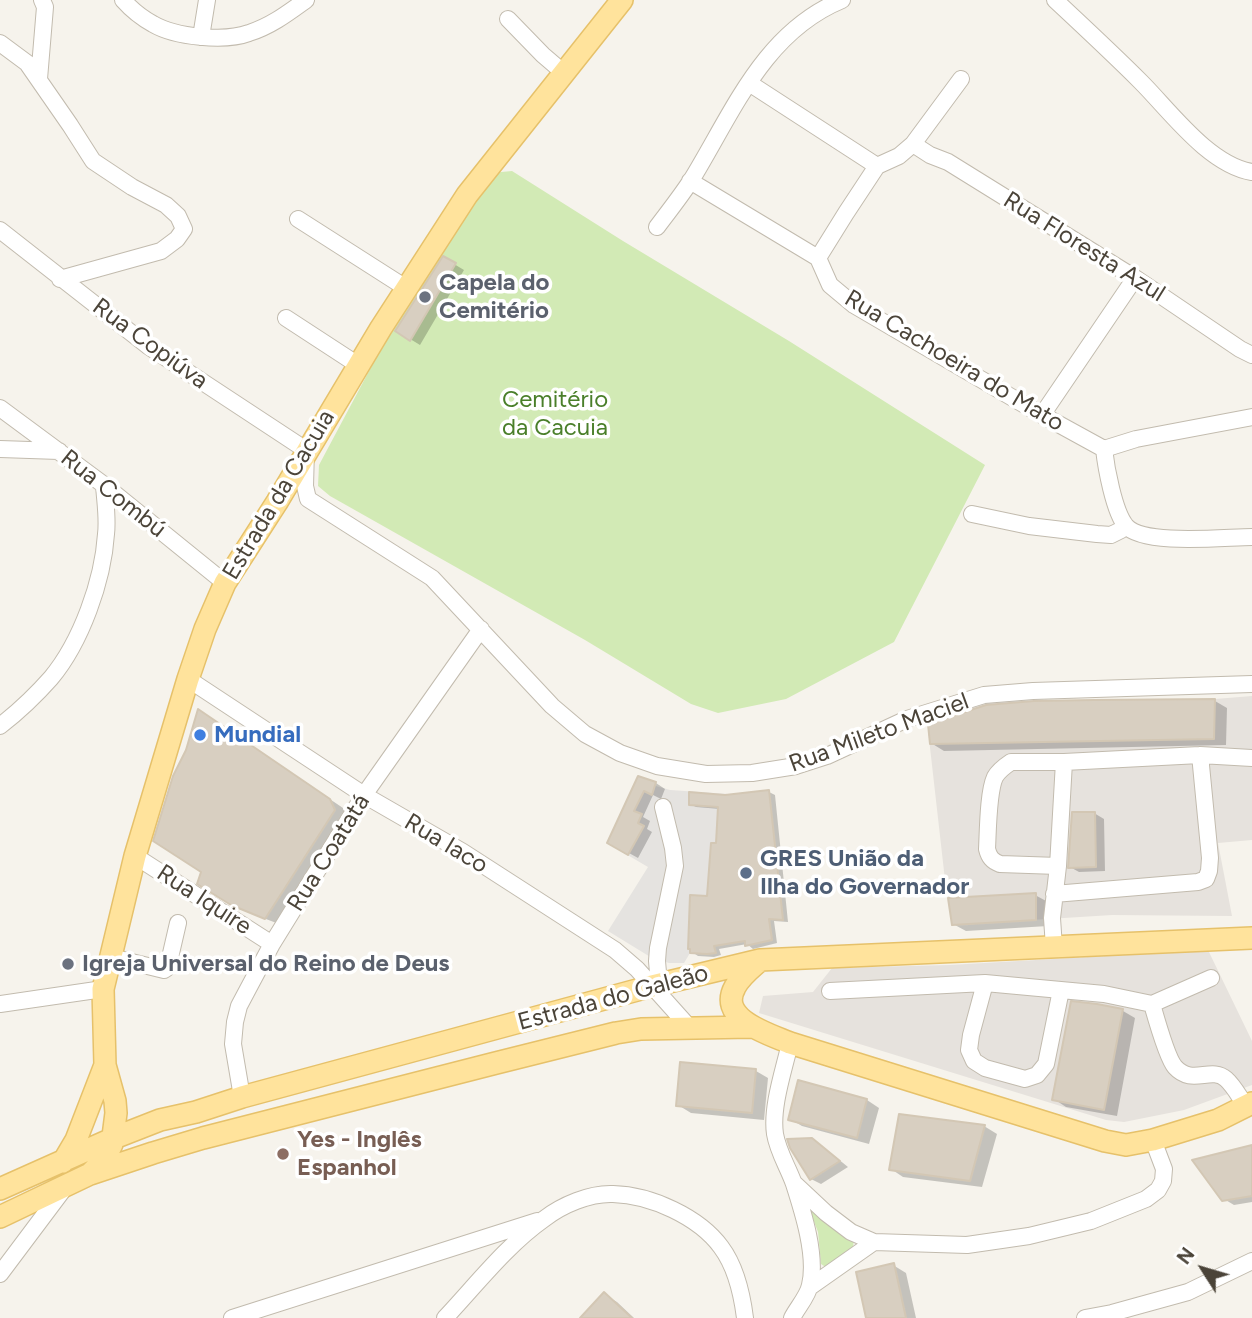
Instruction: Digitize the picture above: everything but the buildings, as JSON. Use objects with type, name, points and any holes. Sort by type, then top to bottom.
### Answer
[{"type":"main road","name":"Estrada da Cacuia","points":[[114,1138],[116,1113],[105,1065],[103,989],[135,856],[188,679],[205,629],[225,583],[406,288],[467,195],[622,0]]},
{"type":"main road","name":"Estrada do Galeão","points":[[0,1189],[114,1138],[160,1121],[648,987],[760,960],[1252,938]]},
{"type":"main road","points":[[760,960],[740,979],[733,989],[731,1000],[734,1011],[751,1027],[790,1043],[1105,1141],[1126,1145],[1153,1140],[1218,1120],[1249,1105]]},
{"type":"main road","points":[[637,969],[636,985],[648,987]]},
{"type":"main road","name":"Estrada do Galeão","points":[[0,1217],[90,1174],[203,1138],[616,1033],[641,1029],[751,1027]]},
{"type":"main road","name":"Estrada da Cacuia","points":[[63,1162],[76,1140],[105,1065]]},
{"type":"main road","points":[[196,1112],[203,1138]]},
{"type":"main road","points":[[90,1174],[104,1160],[114,1138]]},
{"type":"street","points":[[39,79],[45,8],[42,0]]},
{"type":"street","points":[[123,0],[152,24],[170,31],[201,37],[247,34],[270,25],[306,0]]},
{"type":"street","points":[[201,37],[208,0]]},
{"type":"street","points":[[657,228],[690,181],[767,56],[802,23],[842,0]]},
{"type":"street","points":[[1055,0],[1096,37],[1199,142],[1221,159],[1244,171],[1252,172]]},
{"type":"street","points":[[508,19],[565,73]]},
{"type":"street","points":[[0,43],[27,63],[93,161],[132,187],[166,205],[178,216],[184,229],[177,239],[161,251],[60,279]]},
{"type":"street","points":[[690,181],[818,258],[877,166],[899,156],[913,144],[961,79]]},
{"type":"street","points":[[749,83],[877,166]]},
{"type":"street","name":"Rua Floresta Azul","points":[[913,144],[948,162],[1135,278],[1252,355]]},
{"type":"street","points":[[298,219],[406,288]]},
{"type":"street","name":"Rua Copiúva","points":[[0,230],[148,346],[306,450]]},
{"type":"street","name":"Rua Cachoeira do Mato","points":[[818,258],[830,285],[854,305],[1104,449]]},
{"type":"street","points":[[1042,415],[1135,278]]},
{"type":"street","points":[[286,318],[358,365]]},
{"type":"street","name":"Rua Combú","points":[[0,408],[104,485],[225,583]]},
{"type":"street","points":[[1252,417],[1136,439],[1104,449],[1111,487],[1125,525],[1136,534],[1160,538],[1252,537]]},
{"type":"street","points":[[0,449],[59,451]]},
{"type":"street","points":[[277,502],[296,498],[308,499],[305,486],[306,450]]},
{"type":"street","points":[[0,726],[51,677],[76,639],[95,592],[102,561],[107,532],[104,485]]},
{"type":"street","name":"Rua Mileto Maciel","points":[[308,499],[432,578],[552,706],[585,734],[620,753],[657,766],[705,774],[752,773],[796,766],[907,719],[984,695],[1252,684]]},
{"type":"street","points":[[972,514],[1029,526],[1089,534],[1111,534],[1125,525]]},
{"type":"street","name":"Rua Coatatá","points":[[242,1097],[233,1044],[239,1006],[272,944],[364,795],[481,629]]},
{"type":"street","name":"Rua Iaco","points":[[188,679],[364,795],[463,852],[615,950],[637,969]]},
{"type":"street","points":[[1054,894],[1206,880],[1210,858],[1200,755]]},
{"type":"street","points":[[1058,866],[1000,864],[989,857],[986,849],[992,784],[997,774],[1011,762],[1200,755],[1252,758]]},
{"type":"street","points":[[1054,947],[1052,919],[1064,762]]},
{"type":"street","points":[[663,807],[675,866],[657,961],[648,987],[689,1027]]},
{"type":"street","name":"Rua Iquire","points":[[135,856],[272,944]]},
{"type":"street","points":[[111,957],[164,970],[169,962],[178,923]]},
{"type":"street","points":[[830,991],[985,983],[1104,994],[1152,1004],[1211,978]]},
{"type":"street","points":[[985,983],[969,1050],[974,1061],[985,1068],[1025,1079],[1037,1075],[1046,1064],[1061,990]]},
{"type":"street","points":[[0,1004],[103,989]]},
{"type":"street","points":[[1152,1004],[1173,1064],[1181,1072],[1193,1077],[1211,1074],[1225,1077],[1249,1105]]},
{"type":"street","points":[[790,1043],[776,1106],[775,1130],[779,1152],[793,1182],[806,1228],[812,1259],[810,1287]]},
{"type":"street","points":[[793,1182],[851,1232],[874,1242],[967,1245],[1029,1236],[1091,1221],[1146,1199],[1158,1190],[1163,1181],[1164,1169],[1153,1140]]},
{"type":"street","points":[[0,1274],[67,1185]]},
{"type":"street","points":[[232,1318],[544,1218],[578,1200],[612,1194],[643,1199],[678,1211],[702,1228],[721,1247],[733,1269],[745,1318]]},
{"type":"street","points":[[445,1318],[513,1245],[544,1218]]},
{"type":"street","points":[[792,1318],[810,1287],[874,1242]]},
{"type":"street","points":[[1085,1318],[1188,1292],[1252,1261]]},
{"type":"shaded area","points":[[1252,696],[1252,840],[1218,843],[1232,916],[1112,915],[952,925],[927,721],[973,701],[1215,699]]},
{"type":"shaded area","points":[[638,776],[670,790],[728,794],[717,920],[690,919],[690,953],[684,963],[669,963],[652,958],[608,931],[648,867],[607,843]]},
{"type":"shaded area","points":[[1208,950],[1252,1041],[1252,1085],[1184,1110],[1124,1122],[1106,1120],[759,1013],[763,996],[813,992],[832,968],[950,965]]},
{"type":"green space","name":"Cemitério da Cacuia","points":[[512,171],[985,465],[894,642],[786,699],[718,713],[691,704],[585,640],[330,496],[318,486],[319,465],[385,341],[491,173]]},
{"type":"green space","points":[[808,1206],[854,1239],[853,1248],[827,1268],[821,1264],[818,1232]]},
{"type":"place","name":"Capela do Cemitério","points":[[425,297]]},
{"type":"place","name":"Mundial","points":[[200,735]]},
{"type":"place","name":"GRES União da Ilha do Governador","points":[[746,873]]},
{"type":"place","name":"Igreja Universal do Reino de Deus","points":[[68,964]]},
{"type":"place","name":"Yes - Inglês Espanhol","points":[[283,1154]]}]
